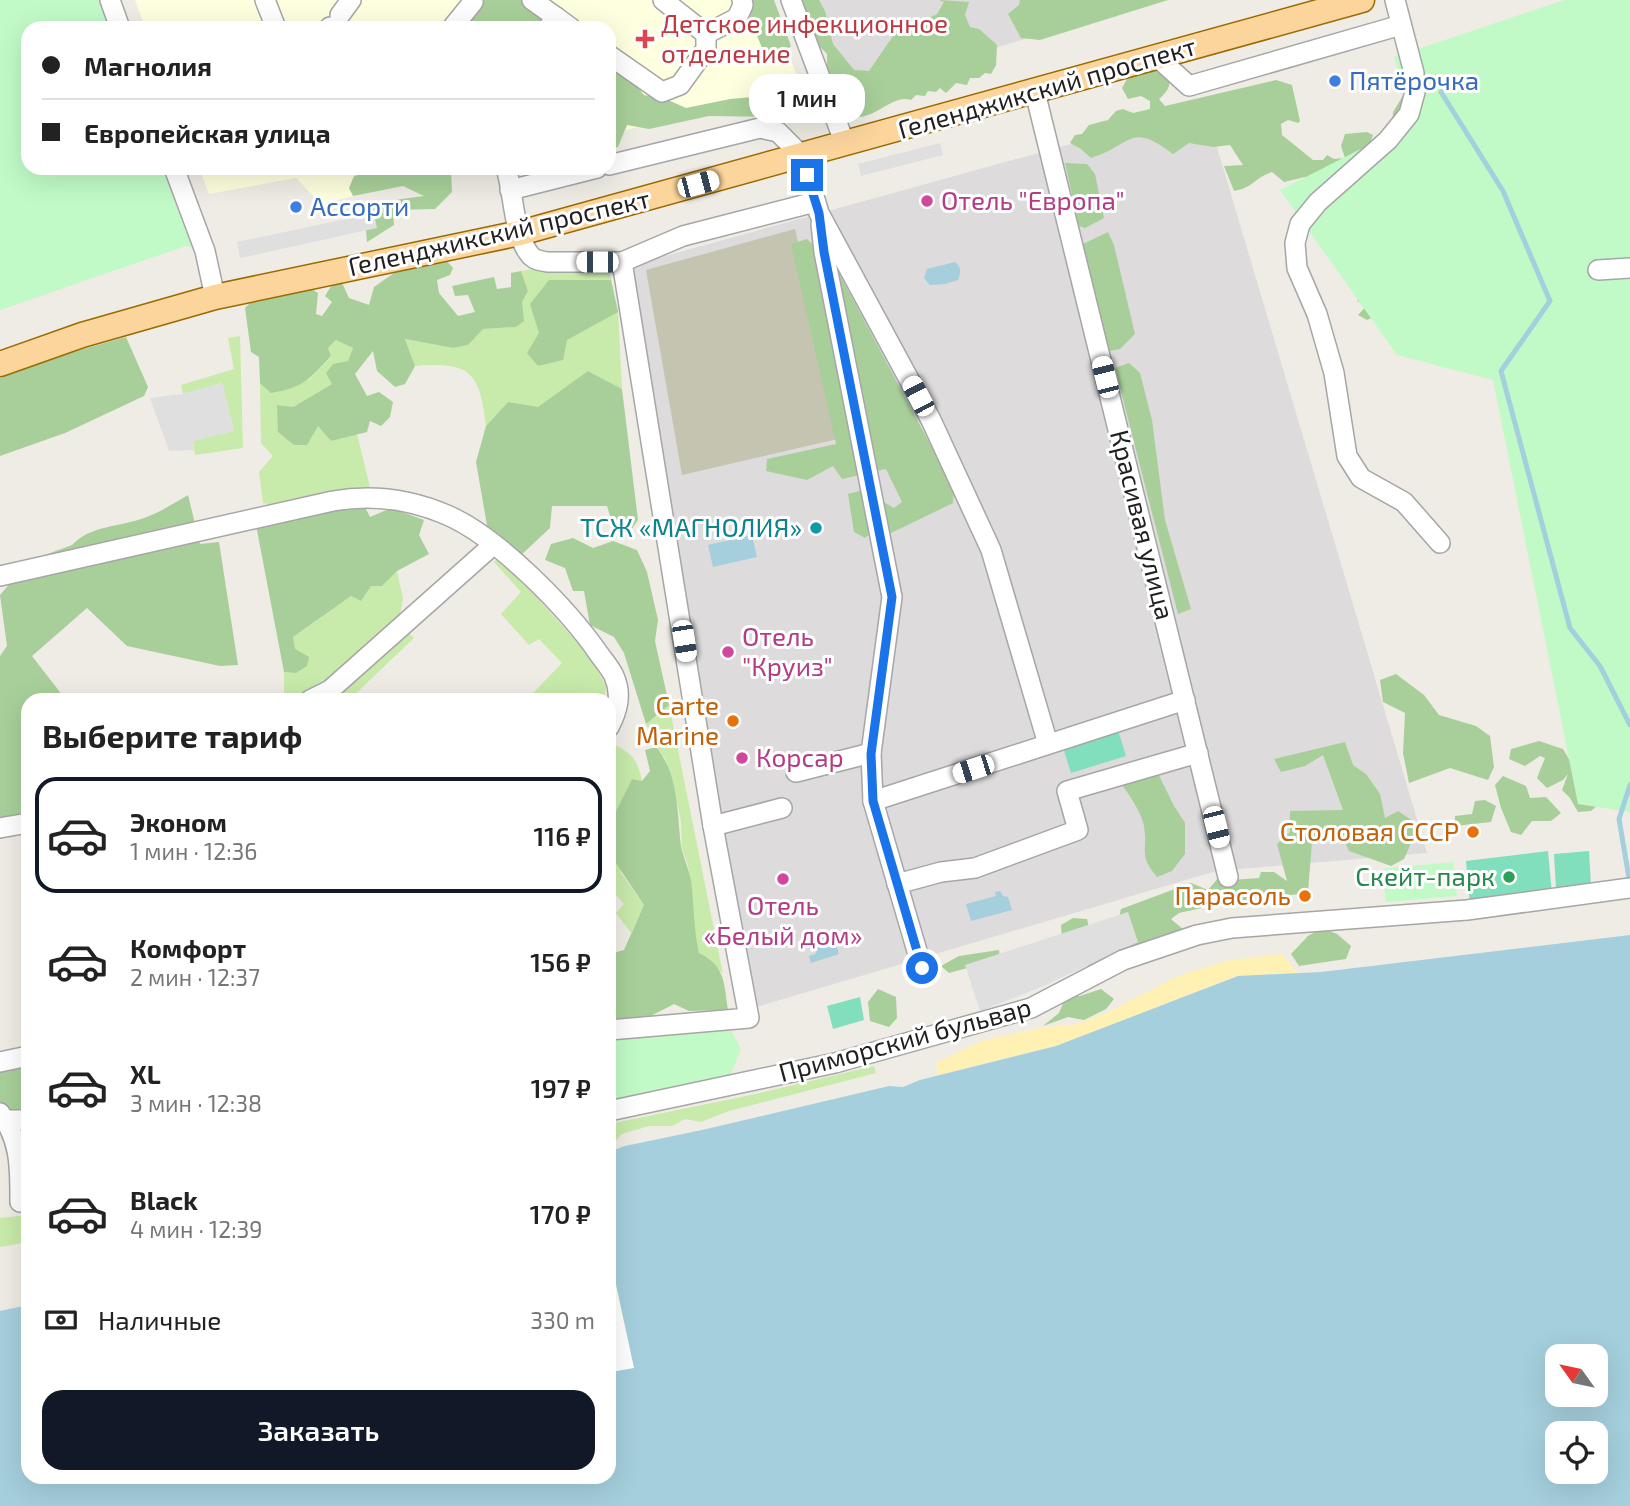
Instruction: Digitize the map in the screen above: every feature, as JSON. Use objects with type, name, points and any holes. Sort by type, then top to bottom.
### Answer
[{"type":"main road","name":"Геленджикский проспект","points":[[0,364],[82,335],[215,297],[520,233],[1035,92],[1353,1]]},
{"type":"street","points":[[110,0],[118,21]]},
{"type":"street","points":[[265,0],[273,21]]},
{"type":"street","points":[[458,21],[472,0]]},
{"type":"street","points":[[532,0],[555,21]]},
{"type":"street","points":[[663,0],[706,34]]},
{"type":"street","points":[[706,34],[737,18],[743,5],[742,0]]},
{"type":"street","points":[[791,0],[845,144]]},
{"type":"street","points":[[1395,0],[1414,73],[1415,92],[1409,114],[1388,140],[1318,202],[1300,224],[1295,243],[1297,268],[1317,314],[1334,373],[1347,456],[1361,478],[1404,502],[1440,543]]},
{"type":"street","points":[[1157,57],[1189,86],[1401,25]]},
{"type":"street","points":[[616,60],[662,92],[680,85],[706,49],[706,34]]},
{"type":"street","name":"Красивая улица","points":[[1035,92],[1228,877]]},
{"type":"street","points":[[616,163],[760,128],[778,132],[802,156],[817,207],[892,597],[871,754],[873,801],[922,968]]},
{"type":"street","points":[[177,175],[205,251],[215,297]]},
{"type":"street","points":[[507,175],[520,233],[527,250],[537,260],[622,262],[683,236],[817,207]]},
{"type":"street","points":[[510,190],[569,175]]},
{"type":"street","points":[[817,207],[931,420],[991,550],[1048,744]]},
{"type":"street","points":[[616,1030],[749,1018],[713,826],[622,262]]},
{"type":"street","points":[[1598,270],[1630,268]]},
{"type":"street","points":[[0,576],[358,497],[382,497],[446,514],[465,524],[493,544],[550,595],[587,636],[614,676],[619,698],[616,707]]},
{"type":"street","points":[[324,693],[493,544]]},
{"type":"street","points":[[873,801],[1185,700]]},
{"type":"street","points":[[897,884],[941,872],[975,868],[1078,830],[1067,791],[1198,753]]},
{"type":"street","points":[[796,772],[871,754]]},
{"type":"street","points":[[713,826],[782,808]]},
{"type":"street","points":[[0,828],[21,824]]},
{"type":"street","name":"Приморский бульвар","points":[[616,1110],[835,1063],[1031,1008],[1123,960],[1197,935],[1232,928],[1467,910],[1621,890]]},
{"type":"street","points":[[0,1062],[21,1058]]},
{"type":"street","points":[[2,1117],[21,1119]]},
{"type":"street","points":[[2,1117],[16,1141],[21,1169]]},
{"type":"street","points":[[0,1203],[21,1202]]},
{"type":"shaded area","points":[[135,0],[769,0],[801,88],[616,132],[616,21],[142,21]]},
{"type":"shaded area","points":[[813,0],[1154,0],[849,92]]},
{"type":"shaded area","points":[[1205,107],[1427,853],[1216,871],[753,1008],[629,266]]},
{"type":"shaded area","points":[[940,143],[943,155],[861,176],[858,164]]},
{"type":"shaded area","points":[[202,175],[442,175],[321,204],[296,178],[209,194]]},
{"type":"shaded area","points":[[374,213],[377,228],[240,258],[237,242]]},
{"type":"shaded area","points":[[795,229],[846,437],[682,475],[646,270]]},
{"type":"shaded area","points":[[222,383],[234,431],[193,441],[194,450],[169,451],[150,398],[183,394]]},
{"type":"shaded area","points":[[1128,912],[1138,942],[1039,988],[980,1011],[965,965]]},
{"type":"green space","points":[[0,0],[106,0],[114,21],[21,21],[21,175],[175,175],[205,251],[186,246],[0,310]]},
{"type":"green space","points":[[473,0],[540,0],[547,5],[544,21],[461,21]]},
{"type":"green space","points":[[742,0],[774,0],[791,46],[773,62],[765,55]]},
{"type":"green space","points":[[799,0],[819,0],[825,11],[833,44],[854,70],[869,71],[893,36],[937,14],[944,2],[939,0],[969,2],[965,15],[970,27],[979,29],[997,45],[996,65],[991,74],[985,73],[979,78],[970,78],[967,85],[956,83],[946,93],[940,88],[936,92],[928,91],[925,96],[916,95],[911,100],[899,100],[860,117],[841,94],[848,80],[831,77],[827,69],[827,54],[813,40]]},
{"type":"green space","points":[[1020,0],[1168,0],[1040,40],[1021,38],[1008,14],[1019,5]]},
{"type":"green space","points":[[1564,0],[1630,0],[1630,814],[1578,804],[1493,380],[1397,355],[1280,190],[1414,122],[1394,57]]},
{"type":"green space","points":[[616,68],[629,76],[644,95],[666,99],[686,108],[730,99],[765,96],[791,84],[789,117],[709,116],[649,129],[627,125],[618,147]]},
{"type":"green space","points":[[1151,68],[1168,70],[1169,86],[1159,99],[1165,106],[1276,80],[1292,85],[1300,121],[1298,123],[1288,120],[1281,124],[1282,135],[1313,160],[1323,160],[1327,155],[1334,159],[1345,158],[1341,146],[1345,134],[1367,132],[1373,135],[1368,149],[1391,148],[1393,112],[1404,94],[1427,93],[1384,312],[1367,320],[1358,315],[1370,302],[1358,302],[1355,282],[1305,177],[1284,182],[1272,172],[1245,188],[1234,191],[1224,166],[1243,165],[1230,145],[1213,147],[1189,143],[1173,154],[1159,144],[1139,137],[1091,158],[1070,143],[1075,135],[1082,134],[1089,125],[1108,120],[1116,111],[1123,109],[1133,113],[1150,109],[1150,101],[1141,96],[1128,99],[1122,88],[1131,72]]},
{"type":"green space","points":[[1065,163],[1087,164],[1095,174],[1104,218],[1085,228],[1079,226]]},
{"type":"green space","points":[[451,175],[452,192],[435,209],[393,210],[394,225],[367,242],[364,208],[424,196],[403,186],[353,196],[349,188],[354,176]]},
{"type":"green space","points":[[1108,232],[1114,245],[1135,334],[1120,349],[1110,351],[1105,345],[1081,245]]},
{"type":"green space","points":[[807,239],[834,264],[954,489],[953,503],[889,534],[877,528],[865,538],[854,532],[848,494],[863,490],[894,508],[902,502],[886,469],[842,479],[833,466],[807,480],[766,471],[767,459],[836,444],[791,244]]},
{"type":"green space","points":[[446,260],[453,268],[450,275],[437,280],[439,293],[458,316],[475,312],[468,295],[455,296],[452,286],[494,277],[497,289],[511,287],[511,273],[521,271],[528,291],[522,302],[524,321],[516,327],[483,329],[468,345],[453,348],[405,339],[415,366],[405,384],[395,387],[377,371],[373,351],[355,374],[367,396],[379,392],[393,402],[390,417],[381,426],[370,421],[367,432],[331,441],[318,426],[307,445],[294,445],[278,432],[277,405],[293,407],[332,384],[326,373],[333,364],[348,361],[353,348],[336,340],[328,348],[331,356],[311,377],[299,385],[271,393],[260,383],[259,357],[251,352],[245,308],[252,301],[309,287],[318,293],[316,314],[322,316],[332,302],[325,296],[333,283],[342,283],[349,298],[369,305],[374,287],[401,268]]},
{"type":"green space","points":[[608,265],[618,312],[622,389],[588,371],[538,408],[508,402],[486,426],[480,393],[469,374],[448,366],[415,366],[405,339],[453,348],[468,345],[482,329],[516,327],[522,302],[528,291],[521,271]]},
{"type":"green space","points":[[549,280],[611,280],[618,312],[567,340],[563,360],[538,366],[527,353],[539,333],[530,304]]},
{"type":"green space","points":[[240,336],[243,448],[195,455],[193,441],[234,431],[222,383],[183,394],[181,385],[234,369],[228,338]]},
{"type":"green space","points":[[126,337],[148,387],[144,396],[65,433],[0,456],[0,378],[62,355]]},
{"type":"green space","points":[[337,340],[353,348],[348,361],[333,364],[332,384],[293,407],[318,426],[331,441],[357,434],[370,487],[286,507],[263,503],[259,472],[273,456],[261,443],[260,383],[272,392],[310,379],[331,357],[328,348]]},
{"type":"green space","points":[[1129,363],[1140,373],[1152,420],[1165,520],[1191,609],[1178,614],[1115,368]]},
{"type":"green space","points":[[588,371],[622,389],[638,520],[629,533],[614,528],[607,506],[552,506],[550,528],[520,556],[488,531],[476,462],[486,426],[508,402],[538,407]]},
{"type":"green space","points":[[188,495],[200,544],[219,542],[238,665],[220,666],[127,646],[87,608],[32,656],[61,693],[21,693],[21,820],[0,825],[0,656],[7,646],[0,595],[21,564],[72,545],[97,530],[135,521]]},
{"type":"green space","points":[[364,505],[370,517],[391,508],[424,520],[419,535],[429,554],[397,571],[382,586],[371,586],[361,601],[351,596],[293,637],[295,649],[309,657],[307,666],[296,673],[284,672],[256,525],[338,507]]},
{"type":"green space","points":[[573,538],[593,548],[613,541],[637,550],[647,572],[658,620],[655,641],[669,705],[646,724],[624,653],[614,637],[590,625],[584,591],[573,591],[565,568],[545,560],[551,544]]},
{"type":"green space","points":[[500,556],[591,658],[606,686],[605,693],[533,693],[562,663],[539,639],[529,645],[501,614],[521,592],[494,562]]},
{"type":"green space","points":[[397,571],[403,599],[399,620],[324,686],[308,693],[284,693],[284,672],[296,673],[293,637],[351,596],[361,601],[371,586],[382,586]]},
{"type":"green space","points":[[406,630],[414,638],[356,693],[331,693]]},
{"type":"green space","points":[[1396,674],[1424,695],[1439,715],[1476,726],[1490,736],[1494,767],[1488,780],[1450,768],[1409,783],[1403,753],[1405,713],[1383,702],[1380,680]]},
{"type":"green space","points":[[669,705],[723,974],[710,959],[699,953],[694,933],[692,887],[682,848],[681,822],[673,782],[665,758],[656,747],[646,724]]},
{"type":"green space","points":[[1118,730],[1126,756],[1071,773],[1063,747]]},
{"type":"green space","points":[[1539,741],[1563,749],[1575,769],[1606,798],[1591,811],[1578,812],[1562,790],[1568,774],[1563,780],[1547,788],[1537,778],[1545,758],[1540,756],[1525,766],[1509,759],[1511,749]]},
{"type":"green space","points":[[1345,742],[1353,765],[1366,774],[1380,794],[1385,818],[1398,811],[1419,825],[1404,859],[1391,866],[1349,851],[1345,842],[1335,838],[1312,842],[1308,892],[1271,895],[1259,892],[1239,908],[1230,894],[1210,897],[1202,908],[1179,913],[1171,919],[1185,931],[1153,941],[1144,964],[1121,968],[1103,982],[1062,938],[1061,925],[1073,918],[1087,919],[1090,931],[1119,918],[1121,909],[1191,883],[1208,890],[1219,877],[1231,880],[1259,878],[1261,872],[1274,872],[1287,881],[1277,844],[1290,832],[1290,811],[1343,810],[1323,755],[1305,766],[1281,772],[1274,759]]},
{"type":"green space","points":[[616,746],[632,757],[638,767],[642,781],[632,779],[616,811]]},
{"type":"green space","points":[[656,747],[664,758],[673,781],[681,846],[691,882],[699,953],[719,970],[728,1010],[689,1011],[674,1004],[643,1020],[616,1021],[616,952],[624,950],[644,905],[616,863],[616,811],[632,779],[642,781],[650,771],[645,750]]},
{"type":"green space","points":[[1150,757],[1185,823],[1185,854],[1172,871],[1157,877],[1146,858],[1144,826],[1140,815],[1117,779]]},
{"type":"green space","points":[[1503,776],[1526,786],[1530,798],[1546,797],[1561,813],[1551,821],[1532,821],[1521,835],[1511,832],[1495,785]]},
{"type":"green space","points":[[1485,800],[1496,806],[1491,822],[1455,826],[1455,816],[1472,814],[1475,801]]},
{"type":"green space","points":[[616,811],[621,873],[644,905],[631,933],[616,913],[624,904],[616,895]]},
{"type":"green space","name":"Скейт-парк","points":[[1548,851],[1552,894],[1470,905],[1466,861]]},
{"type":"green space","points":[[1589,851],[1591,886],[1556,889],[1554,854]]},
{"type":"green space","points":[[1453,862],[1457,896],[1386,902],[1381,869]]},
{"type":"green space","points":[[1322,928],[1337,934],[1351,946],[1346,959],[1299,966],[1291,954],[1308,936]]},
{"type":"green space","points":[[999,950],[1000,959],[949,973],[941,966],[959,956]]},
{"type":"green space","points":[[878,989],[896,997],[897,1018],[889,1027],[870,1021],[868,1002]]},
{"type":"green space","points":[[1101,989],[1114,999],[1106,1009],[1084,1020],[1068,1017],[1043,1026],[1059,1013],[1066,996],[1080,996]]},
{"type":"green space","points":[[860,997],[864,1020],[833,1029],[827,1006]]},
{"type":"green space","points":[[728,1025],[741,1049],[728,1081],[616,1105],[616,1037]]},
{"type":"green space","points":[[21,1066],[21,1114],[6,1115],[0,1106],[0,1071]]},
{"type":"green space","points":[[874,1066],[876,1073],[729,1111],[701,1122],[685,1119],[672,1126],[649,1126],[622,1134],[616,1140],[616,1123]]},
{"type":"green space","points":[[21,1216],[21,1243],[0,1247],[0,1218]]},
{"type":"sand","points":[[1282,954],[1297,973],[1237,976],[1056,1046],[938,1075],[936,1063],[984,1040],[1044,1027],[1077,1024],[1108,1012],[1178,976],[1229,960]]},
{"type":"water","points":[[955,262],[960,270],[958,280],[930,285],[924,278],[927,269]]},
{"type":"water","points":[[752,535],[757,557],[713,567],[708,545]]},
{"type":"water","points":[[1000,891],[1003,896],[1008,897],[1012,910],[971,921],[966,904],[996,896],[995,892]]},
{"type":"water","points":[[833,933],[839,954],[811,963],[809,956],[816,954],[812,939]]},
{"type":"water","points":[[1630,935],[1630,1506],[0,1506],[0,1311],[21,1306],[21,1484],[616,1484],[616,1149],[889,1086],[903,1087],[920,1080],[1056,1046],[1238,976],[1321,972]]},
{"type":"pier","points":[[616,1284],[634,1368],[616,1371]]},
{"type":"waterway","points":[[1441,92],[1503,191],[1550,301],[1501,371],[1570,628],[1600,666],[1630,725]]},
{"type":"waterway","points":[[1630,785],[1619,819],[1630,884]]},
{"type":"place","name":"Детское инфекционное отделение","points":[[645,39]]},
{"type":"place","name":"Пятёрочка","points":[[1335,81]]},
{"type":"place","name":"Отель \"Европа\"","points":[[927,201]]},
{"type":"place","name":"Ассорти","points":[[296,207]]},
{"type":"place","name":"ТСЖ «МАГНОЛИЯ»","points":[[816,528]]},
{"type":"place","name":"Отель \"Круиз\"","points":[[728,652]]},
{"type":"place","name":"Carte Marine","points":[[733,721]]},
{"type":"place","name":"Корсар","points":[[742,758]]},
{"type":"place","name":"Столовая СССР","points":[[1473,832]]},
{"type":"place","name":"Скейт-парк","points":[[1509,877]]},
{"type":"place","name":"Отель «Белый дом»","points":[[783,879]]},
{"type":"place","name":"Парасоль","points":[[1305,896]]},
{"type":"route","points":[[807,175],[819,213],[824,252],[892,597],[871,754],[873,801],[922,968]]}]
